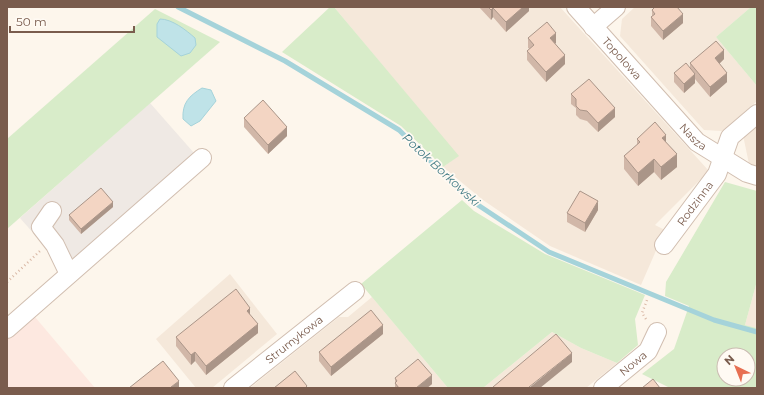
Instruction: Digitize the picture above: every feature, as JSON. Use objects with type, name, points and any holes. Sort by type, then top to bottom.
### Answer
[{"type":"street","name":"Topolowa","points":[[576,7],[668,110]]},
{"type":"street","points":[[593,27],[616,7]]},
{"type":"street","name":"Nasza","points":[[668,110],[697,142],[747,173],[757,176]]},
{"type":"street","points":[[722,158],[730,137],[757,114]]},
{"type":"street","points":[[7,329],[202,158]]},
{"type":"street","name":"Rodzinna","points":[[664,245],[717,174],[722,158]]},
{"type":"street","points":[[52,212],[41,227],[52,241],[69,274]]},
{"type":"street","name":"Strumykowa","points":[[233,388],[355,291]]},
{"type":"street","name":"Nowa","points":[[602,388],[648,351],[656,332]]},
{"type":"path","points":[[7,282],[52,241]]},
{"type":"shaded area","points":[[334,7],[560,7],[709,171],[655,225],[665,230],[641,285],[550,246],[483,200],[443,167],[458,156]]},
{"type":"shaded area","points":[[635,7],[751,7],[716,37],[757,86],[757,101],[722,131],[704,130],[620,36],[622,19]]},
{"type":"shaded area","points":[[150,103],[194,153],[58,274],[50,252],[20,218]]},
{"type":"shaded area","points":[[757,123],[757,166],[749,164],[743,135]]},
{"type":"shaded area","points":[[230,274],[277,334],[212,388],[196,388],[156,339]]},
{"type":"shaded area","points":[[757,281],[757,328],[745,325]]},
{"type":"shaded area","points":[[372,297],[448,388],[250,388],[339,317],[348,317]]},
{"type":"shaded area","points":[[24,304],[95,388],[7,388],[7,319]]},
{"type":"shaded area","points":[[552,332],[581,348],[617,363],[586,388],[483,388]]},
{"type":"green space","points":[[330,7],[334,7],[459,156],[443,167],[401,126],[282,52]]},
{"type":"green space","points":[[751,7],[757,7],[757,86],[716,37]]},
{"type":"green space","points":[[155,9],[220,42],[7,229],[7,139]]},
{"type":"green space","points":[[725,182],[757,191],[757,281],[745,325],[757,328],[757,388],[670,388],[642,374],[674,349],[689,306],[665,296],[666,282]]},
{"type":"green space","points":[[462,200],[474,211],[545,254],[645,295],[635,319],[638,345],[617,363],[581,348],[552,332],[483,388],[448,388],[361,284]]},
{"type":"water","points":[[160,19],[165,19],[174,23],[195,38],[196,45],[190,53],[181,56],[157,37],[157,24]]},
{"type":"water","points":[[202,88],[211,90],[216,101],[200,121],[191,126],[183,119],[185,104],[193,94]]},
{"type":"building","points":[[488,7],[523,7],[506,22],[493,8],[491,10]]},
{"type":"building","points":[[655,7],[677,7],[683,14],[663,31],[651,17],[655,14],[652,10]]},
{"type":"building","points":[[547,22],[556,33],[550,38],[565,55],[546,72],[527,51],[534,45],[528,38]]},
{"type":"building","points":[[716,41],[724,50],[715,58],[727,73],[710,87],[690,63]]},
{"type":"building","points":[[686,63],[695,74],[684,84],[674,73]]},
{"type":"building","points":[[589,79],[615,108],[598,123],[587,111],[580,110],[576,106],[576,99],[571,94]]},
{"type":"building","points":[[263,100],[287,127],[268,145],[244,118]]},
{"type":"building","points":[[655,122],[666,135],[662,138],[677,154],[661,167],[654,159],[638,173],[624,156],[640,142],[637,139]]},
{"type":"building","points":[[101,188],[113,202],[81,229],[69,215]]},
{"type":"building","points":[[580,191],[598,201],[585,223],[567,213]]},
{"type":"building","points":[[236,289],[250,308],[247,311],[258,324],[206,366],[195,352],[191,355],[176,337]]},
{"type":"building","points":[[371,310],[383,325],[331,367],[319,352]]},
{"type":"building","points":[[556,334],[572,353],[529,387],[530,388],[493,388],[493,387]]},
{"type":"building","points":[[418,359],[432,375],[416,388],[399,388],[395,383],[397,381],[395,378]]},
{"type":"building","points":[[163,361],[179,381],[171,387],[172,388],[129,388]]},
{"type":"building","points":[[295,371],[307,386],[305,388],[274,388]]},
{"type":"building","points":[[653,379],[660,388],[642,388]]},
{"type":"waterway","name":"Potok Borkowski","points":[[178,7],[285,61],[399,130],[469,199],[549,252],[714,320],[757,332]]}]
